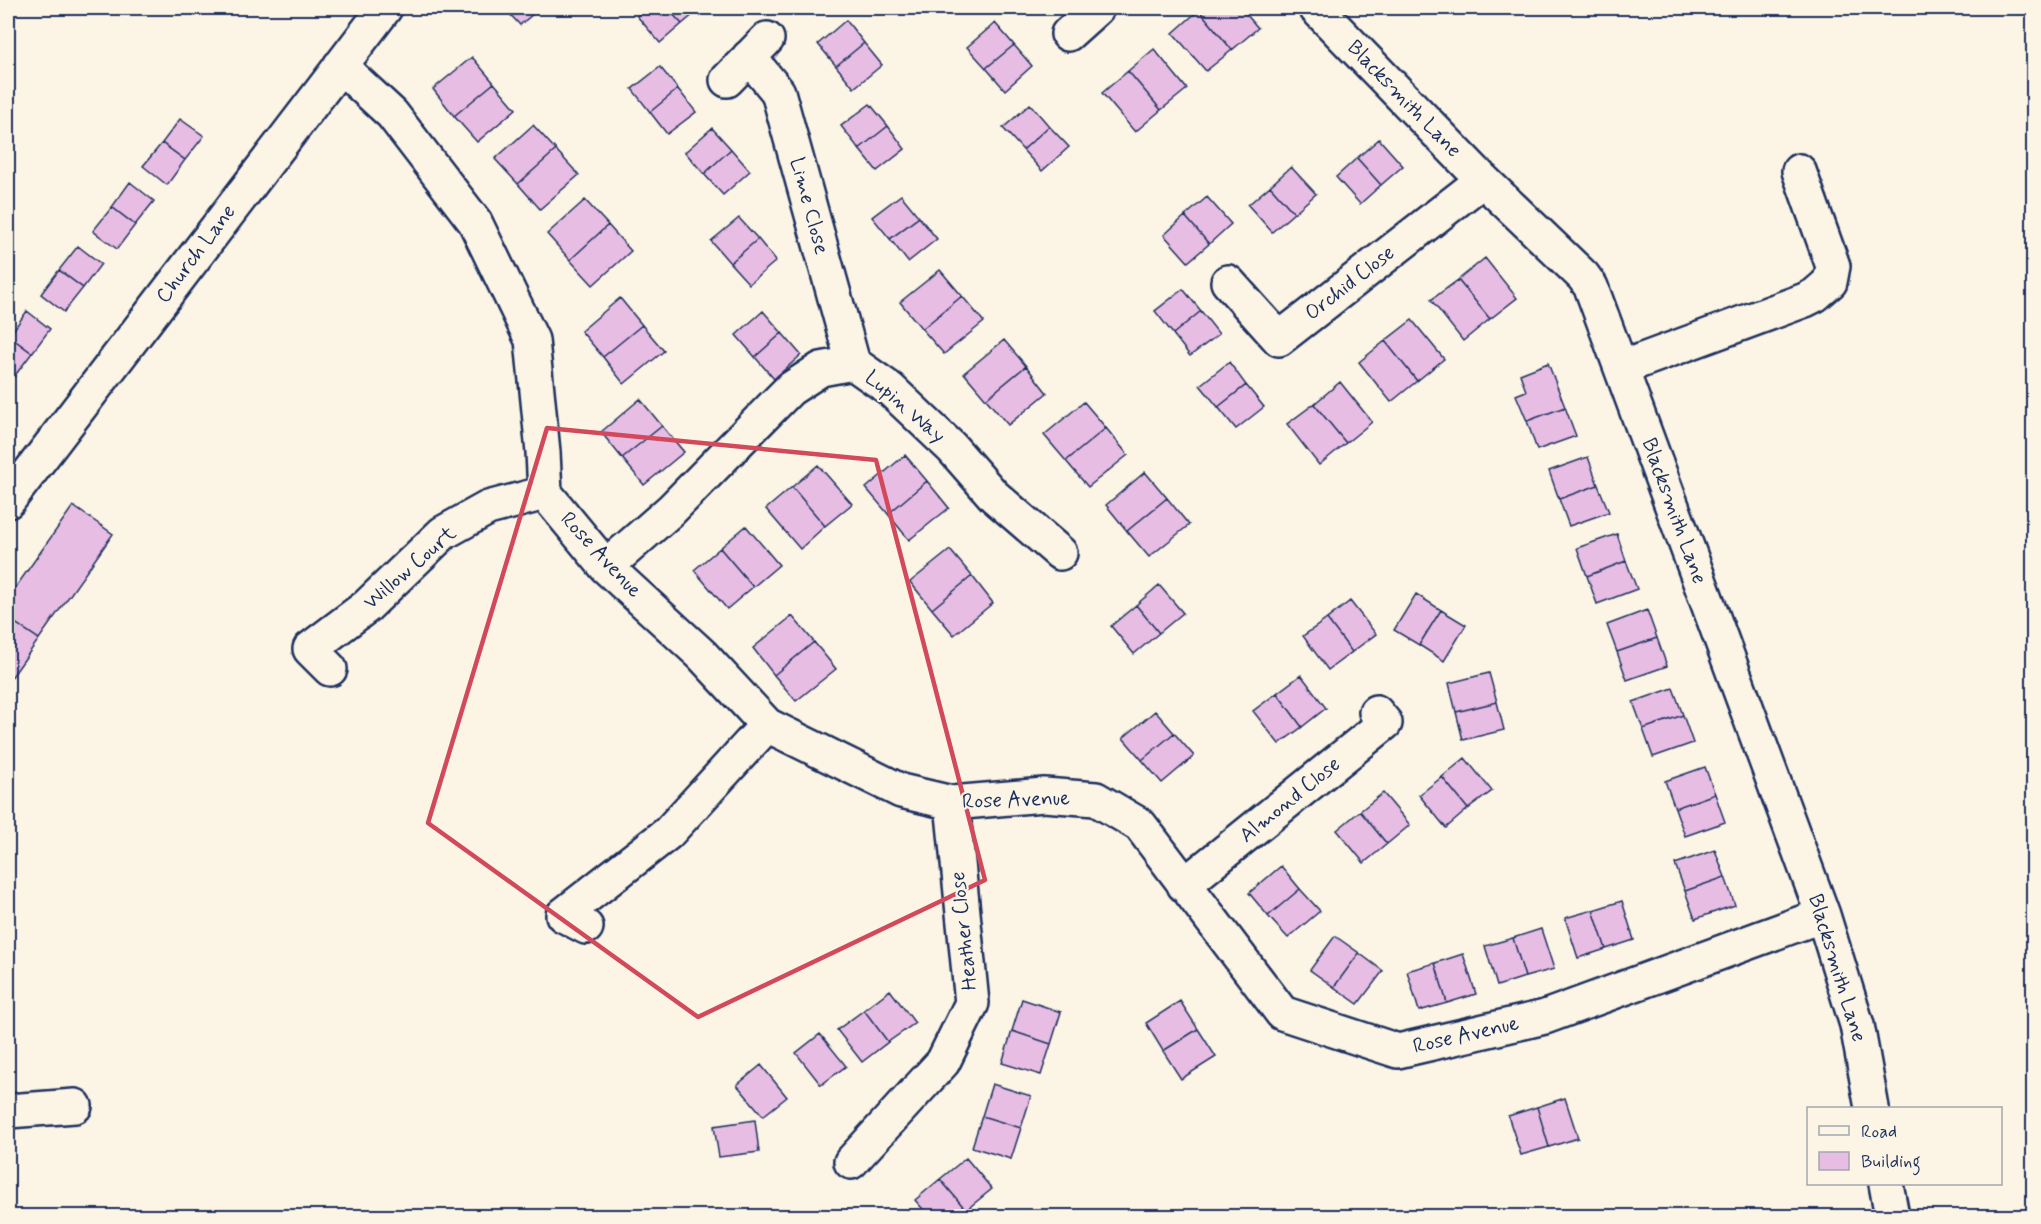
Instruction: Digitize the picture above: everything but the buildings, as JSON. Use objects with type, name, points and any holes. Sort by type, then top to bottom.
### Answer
[{"type":"street","name":"Church Lane","points":[[8,501],[385,8]]},
{"type":"street","points":[[1068,34],[1097,8]]},
{"type":"street","name":"Blacksmith Lane","points":[[1316,8],[1483,180],[1591,287],[1823,915],[1857,1025],[1872,1107]]},
{"type":"street","name":"Lime Close","points":[[748,59],[778,92],[853,363]]},
{"type":"street","name":"Rose Avenue","points":[[340,66],[392,114],[475,222],[532,340],[545,493],[606,567],[702,655],[767,726],[901,790],[952,803],[1044,795],[1096,799],[1140,825],[1282,1013],[1398,1051],[1545,1017],[1823,915]]},
{"type":"street","points":[[1621,368],[1805,300],[1830,282],[1833,266],[1799,171]]},
{"type":"street","name":"Orchid Close","points":[[1228,282],[1279,339],[1483,180]]},
{"type":"street","name":"Lupin Way","points":[[606,567],[671,510],[790,389],[821,369],[853,363],[890,389],[952,448],[994,496],[1060,553]]},
{"type":"street","name":"Willow Court","points":[[312,651],[367,606],[443,533],[488,508],[545,493]]},
{"type":"street","name":"Almond Close","points":[[1184,885],[1386,722]]},
{"type":"street","points":[[564,914],[668,833],[767,726]]},
{"type":"street","name":"Heather Close","points":[[851,1162],[943,1062],[972,1003],[952,803]]},
{"type":"street","points":[[8,1111],[75,1106]]},
{"type":"street","points":[[1886,1185],[1892,1216]]},
{"type":"highlighted area","points":[[547,428],[876,460],[985,880],[698,1017],[428,823]]}]
